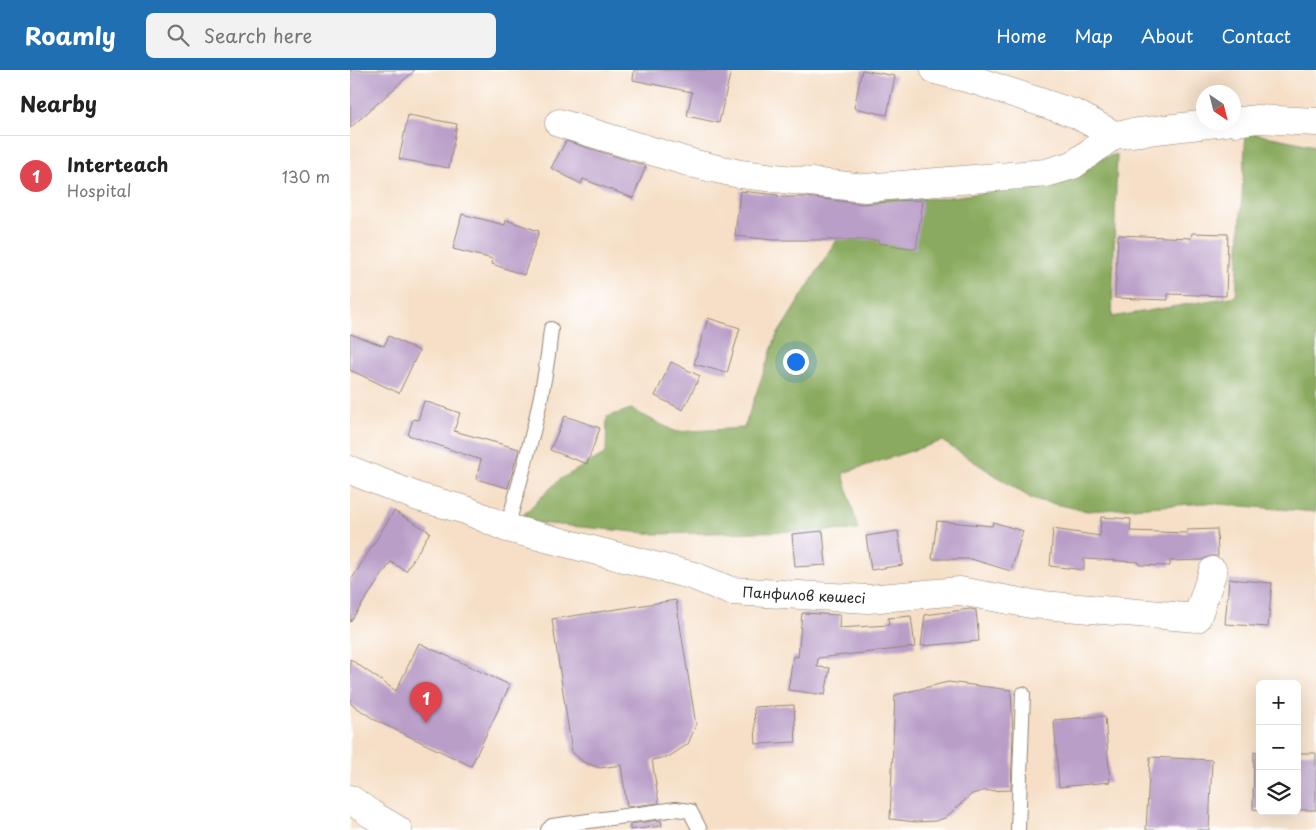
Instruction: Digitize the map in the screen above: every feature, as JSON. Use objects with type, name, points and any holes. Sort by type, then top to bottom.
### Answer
[{"type":"street","points":[[935,70],[977,81],[1076,114],[1114,135]]},
{"type":"street","points":[[1241,121],[1257,119],[1316,122]]},
{"type":"street","points":[[559,123],[696,164],[740,174],[865,188],[1046,173],[1073,165],[1114,135],[1196,125]]},
{"type":"street","name":"Панфилов көшесі","points":[[350,470],[418,497],[466,510],[507,528],[694,576],[731,591],[868,600],[960,591],[1031,604],[1197,618],[1213,571]]},
{"type":"street","points":[[350,799],[398,830]]},
{"type":"lane","points":[[507,528],[533,436],[543,390],[551,329]]},
{"type":"lane","points":[[1018,830],[1023,694]]},
{"type":"lane","points":[[548,830],[552,826],[676,809],[690,811],[700,830]]},
{"type":"green space","points":[[1246,132],[1316,146],[1316,512],[1207,503],[1087,511],[1032,499],[942,441],[843,473],[858,530],[657,534],[517,521],[559,480],[606,453],[607,417],[631,409],[676,432],[744,428],[776,337],[867,192],[935,199],[998,191],[1117,154],[1112,317],[1236,296]]},
{"type":"building","points":[[350,70],[415,70],[350,128]]},
{"type":"building","points":[[634,70],[731,70],[719,123],[687,116],[692,92],[633,80]]},
{"type":"building","points":[[862,70],[895,76],[887,115],[854,108]]},
{"type":"building","points":[[408,115],[457,124],[449,168],[399,159]]},
{"type":"building","points":[[566,141],[646,166],[633,198],[583,179],[581,184],[551,168]]},
{"type":"building","points":[[740,191],[778,195],[778,197],[805,197],[863,204],[912,200],[923,201],[916,249],[878,243],[878,240],[773,240],[735,236]]},
{"type":"building","points":[[462,214],[505,225],[506,220],[539,231],[524,275],[492,264],[493,259],[453,249]]},
{"type":"building","points":[[1192,233],[1228,234],[1226,296],[1168,294],[1168,300],[1115,298],[1118,235],[1191,238]]},
{"type":"building","points":[[708,318],[740,328],[727,373],[694,364]]},
{"type":"building","points":[[350,334],[384,346],[389,336],[419,351],[399,393],[350,370]]},
{"type":"building","points":[[671,362],[700,376],[683,410],[655,396]]},
{"type":"building","points":[[424,401],[460,413],[454,431],[519,449],[508,488],[476,479],[481,460],[408,435],[413,419],[418,420]]},
{"type":"building","points":[[565,416],[600,428],[587,464],[550,450]]},
{"type":"building","points":[[394,511],[430,532],[406,571],[391,562],[350,622],[350,582]]},
{"type":"building","points":[[1101,517],[1131,519],[1130,531],[1187,533],[1187,530],[1217,529],[1218,556],[1210,556],[1202,560],[1170,561],[1170,566],[1139,565],[1139,562],[1084,559],[1084,570],[1050,566],[1053,529],[1100,536]]},
{"type":"building","points":[[937,521],[992,526],[993,522],[1023,531],[1011,571],[971,559],[932,559]]},
{"type":"building","points":[[823,531],[826,565],[795,567],[792,534]]},
{"type":"building","points":[[898,531],[903,565],[871,570],[866,536]]},
{"type":"building","points":[[1229,579],[1272,583],[1268,627],[1225,624]]},
{"type":"building","points":[[676,600],[696,725],[688,744],[670,756],[652,760],[659,803],[627,807],[621,765],[600,768],[583,762],[572,752],[552,619]]},
{"type":"building","points":[[970,609],[976,610],[979,641],[921,646],[925,615]]},
{"type":"building","points":[[802,613],[840,615],[839,628],[889,625],[888,618],[911,616],[915,647],[818,658],[817,667],[830,668],[825,695],[788,690],[793,656],[798,657]]},
{"type":"building","points":[[419,643],[510,685],[471,766],[375,720],[350,703],[350,659],[396,691]]},
{"type":"building","points":[[948,682],[1011,690],[1013,735],[1011,790],[983,791],[972,794],[945,818],[935,821],[916,822],[890,819],[895,695]]},
{"type":"building","points":[[794,705],[796,742],[756,744],[754,707]]},
{"type":"building","points":[[1105,716],[1110,782],[1059,787],[1054,720]]},
{"type":"building","points":[[1254,752],[1256,752],[1256,809],[1253,809]]},
{"type":"building","points":[[1301,753],[1316,753],[1316,810],[1301,810]]},
{"type":"building","points":[[1150,757],[1212,760],[1209,830],[1146,830]]},
{"type":"building","points":[[661,820],[662,826],[630,830],[630,824]]},
{"type":"place","name":"Interteach","points":[[426,723]]}]
